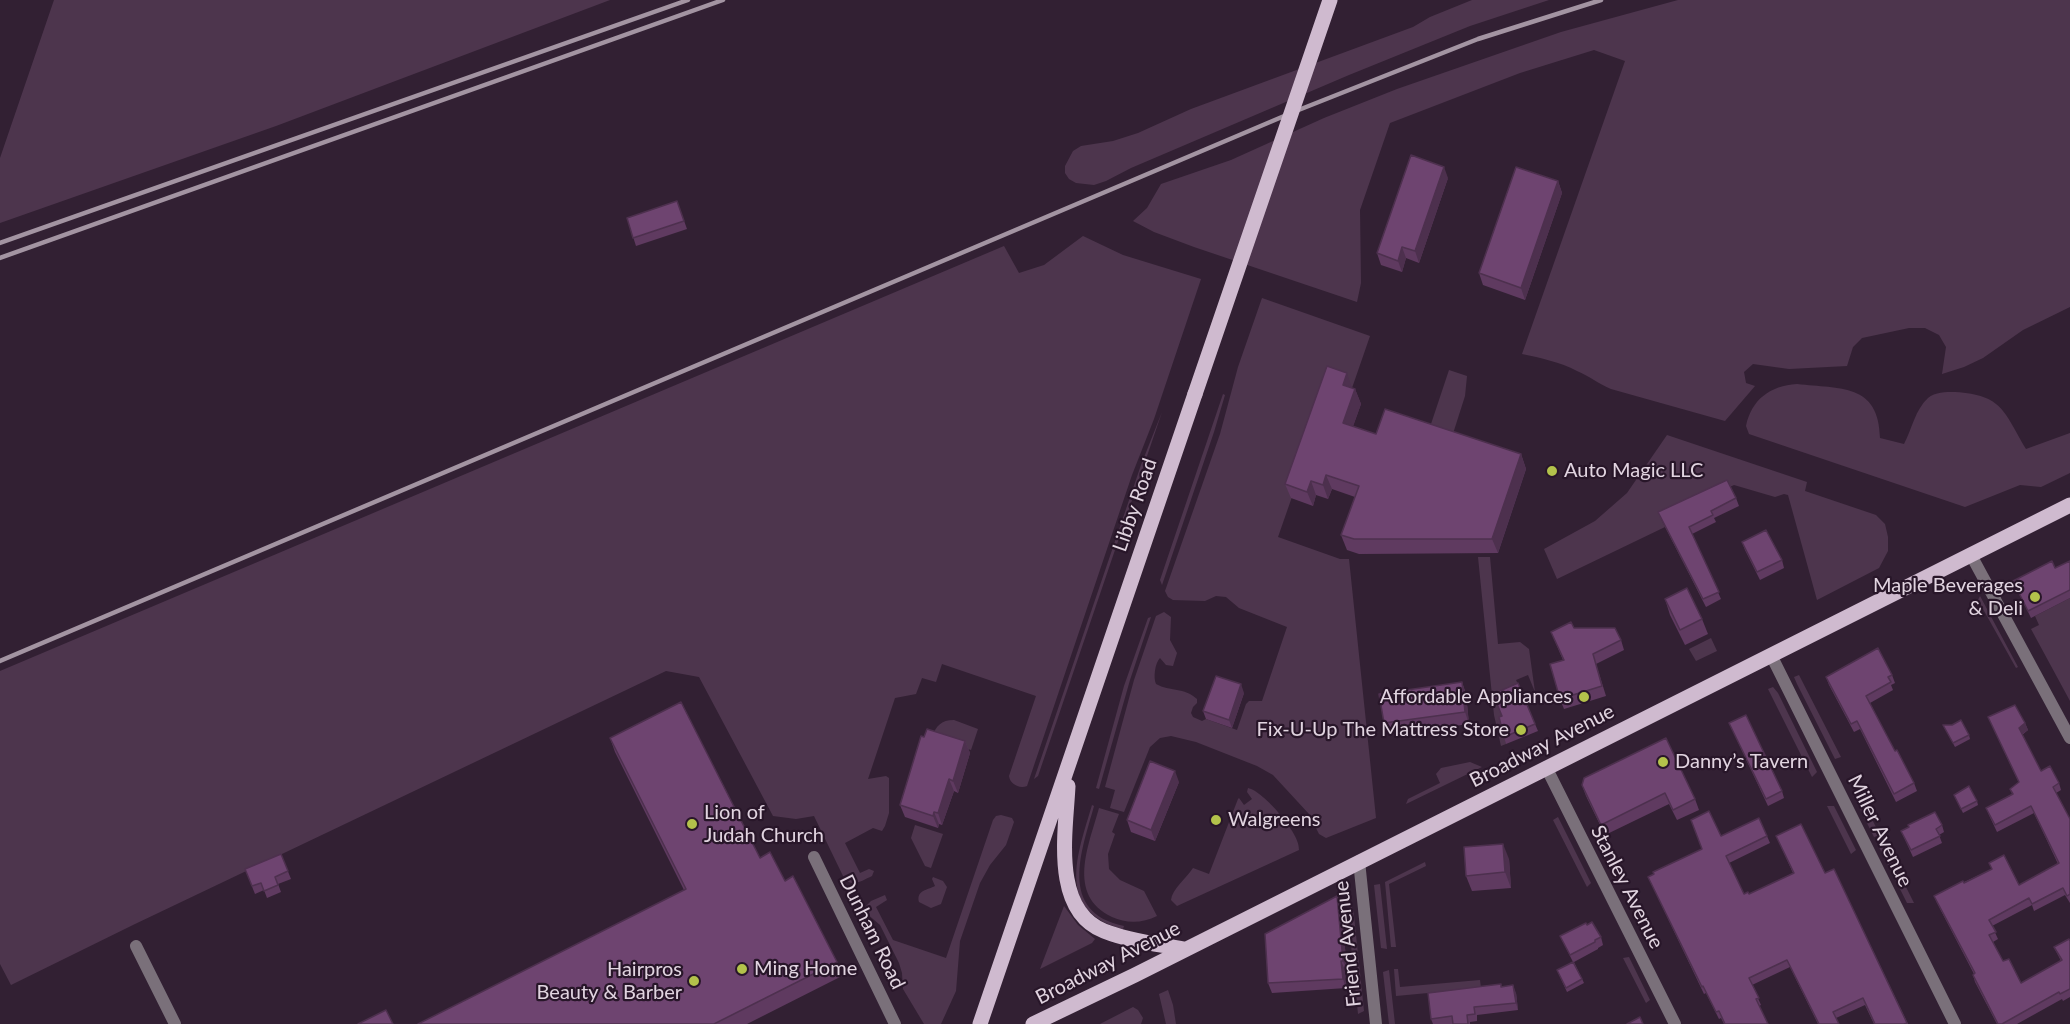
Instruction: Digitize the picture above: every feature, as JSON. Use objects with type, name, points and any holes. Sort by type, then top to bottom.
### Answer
[{"type":"main road","name":"Libby Road","points":[[980,1024],[1330,0]]},
{"type":"main road","name":"Broadway Avenue","points":[[1033,1024],[2070,505]]},
{"type":"main road","points":[[1068,768],[1066,877],[1077,907],[1091,924],[1105,932],[1185,949]]},
{"type":"street","points":[[1971,555],[2070,738]]},
{"type":"street","name":"Miller Avenue","points":[[1771,655],[1955,1024]]},
{"type":"street","name":"Stanley Avenue","points":[[1546,767],[1674,1024]]},
{"type":"street","name":"Dunham Road","points":[[814,856],[895,1024]]},
{"type":"street","name":"Friend Avenue","points":[[1359,861],[1376,1024]]},
{"type":"street","points":[[136,946],[175,1024]]},
{"type":"shaded area","points":[[54,0],[610,0],[276,126],[0,223],[0,158]]},
{"type":"shaded area","points":[[1472,0],[1549,0],[1470,26],[1349,75],[1131,168],[1106,181],[1094,185],[1076,183],[1065,173],[1065,166],[1073,151],[1081,146],[1113,141],[1138,133],[1191,109],[1413,27],[1430,17]]},
{"type":"shaded area","points":[[1678,0],[2070,0],[2070,307],[2023,330],[1983,358],[1942,374],[1946,347],[1939,335],[1925,328],[1909,328],[1862,338],[1853,347],[1847,366],[1789,369],[1753,364],[1744,372],[1746,383],[1755,386],[1725,421],[1611,389],[1564,365],[1522,354],[1625,61],[1594,50],[1520,73],[1390,123],[1360,210],[1361,283],[1357,302],[1194,247],[1154,232],[1133,221],[1147,208],[1161,184],[1231,160],[1324,118],[1397,89],[1561,32]]},
{"type":"shaded area","points":[[1083,236],[1123,255],[1201,279],[1027,786],[1015,785],[1009,776],[1036,696],[942,664],[936,682],[922,678],[916,694],[895,698],[868,779],[886,776],[889,778],[889,813],[882,831],[873,828],[845,843],[860,873],[869,869],[874,871],[872,876],[864,880],[856,883],[849,882],[843,876],[814,816],[796,819],[773,816],[699,677],[666,671],[11,985],[0,964],[0,671],[1004,246],[1019,273],[1044,265]]},
{"type":"shaded area","points":[[1262,298],[1370,336],[1352,388],[1332,382],[1278,537],[1340,559],[1349,559],[1376,818],[1326,838],[1319,834],[1309,814],[1273,775],[1257,766],[1196,742],[1171,736],[1160,738],[1150,747],[1124,812],[1110,808],[1115,790],[1105,787],[1134,680],[1156,616],[1164,612],[1171,617],[1170,640],[1177,653],[1173,666],[1166,665],[1160,658],[1158,660],[1155,674],[1156,684],[1182,691],[1197,699],[1191,713],[1193,717],[1237,730],[1246,704],[1249,701],[1262,701],[1287,627],[1239,608],[1226,597],[1216,596],[1205,601],[1173,600],[1165,591],[1220,434],[1238,367]]},
{"type":"shaded area","points":[[1449,370],[1467,376],[1465,396],[1450,443],[1427,436]]},
{"type":"shaded area","points":[[1797,384],[1842,389],[1865,398],[1873,407],[1878,420],[1880,438],[1904,444],[1920,408],[1931,396],[1955,392],[1983,397],[1993,402],[2007,415],[2026,449],[2070,433],[2070,473],[2041,487],[2020,485],[1965,507],[1749,434],[1746,426],[1758,401],[1771,391]]},
{"type":"shaded area","points":[[1223,394],[1225,395],[1214,432],[1162,585],[1160,580]]},
{"type":"shaded area","points":[[1162,412],[1038,776],[1034,779],[1141,465]]},
{"type":"shaded area","points":[[1667,435],[1807,482],[1805,491],[1876,515],[1885,524],[1888,537],[1888,551],[1879,568],[1817,600],[1788,495],[1775,497],[1734,485],[1661,519],[1665,527],[1557,579],[1544,549],[1595,521],[1627,493]]},
{"type":"shaded area","points":[[1478,557],[1490,557],[1498,644],[1520,642],[1529,649],[1535,692],[1528,675],[1516,680],[1521,690],[1505,723],[1506,744],[1501,746],[1494,715]]},
{"type":"shaded area","points":[[1980,596],[2018,667],[2016,668],[1978,600]]},
{"type":"shaded area","points":[[2070,598],[2070,701],[2031,629],[2039,625],[2035,616]]},
{"type":"shaded area","points":[[1151,617],[1130,680],[1099,789],[1096,788],[1124,686],[1148,618]]},
{"type":"shaded area","points":[[1711,638],[1717,651],[1696,661],[1689,649]]},
{"type":"shaded area","points":[[1799,675],[1841,757],[1835,759],[1794,677]]},
{"type":"shaded area","points":[[1773,687],[1817,772],[1812,777],[1768,689]]},
{"type":"shaded area","points":[[954,720],[978,729],[971,750],[932,737],[940,724]]},
{"type":"shaded area","points":[[1470,762],[1482,767],[1406,804],[1408,799],[1440,783],[1436,774],[1441,768]]},
{"type":"shaded area","points":[[1248,788],[1263,797],[1280,814],[1294,834],[1299,850],[1177,906],[1171,900],[1172,896],[1193,868],[1209,874],[1238,799],[1244,805],[1252,799],[1247,792]]},
{"type":"shaded area","points":[[1857,790],[1880,835],[1874,837],[1853,795]]},
{"type":"shaded area","points":[[1092,805],[1094,806],[1084,841],[1079,877],[1082,893],[1089,908],[1103,919],[1124,926],[1123,929],[1101,920],[1087,909],[1079,895],[1076,878],[1077,861]]},
{"type":"shaded area","points":[[1827,806],[1834,806],[1856,850],[1851,854]]},
{"type":"shaded area","points":[[1099,808],[1119,814],[1112,832],[1115,834],[1108,854],[1109,869],[1120,880],[1144,891],[1157,916],[1135,922],[1123,921],[1098,908],[1089,896],[1085,883],[1085,868],[1090,838]]},
{"type":"shaded area","points":[[996,816],[1012,818],[1014,822],[1006,845],[990,865],[980,883],[960,941],[956,991],[941,1024],[924,1024],[903,989],[899,963],[880,925],[866,913],[865,907],[871,901],[885,895],[887,900],[876,907],[893,940],[946,958],[993,820]]},
{"type":"shaded area","points":[[1558,817],[1591,883],[1587,887],[1553,820]]},
{"type":"shaded area","points":[[915,825],[943,834],[931,868],[925,866],[911,838]]},
{"type":"shaded area","points":[[1884,843],[1914,903],[1907,903],[1879,847]]},
{"type":"shaded area","points":[[1425,862],[1426,866],[1389,884],[1396,947],[1391,947],[1385,882]]},
{"type":"shaded area","points":[[933,877],[943,881],[947,887],[941,904],[931,908],[919,902],[919,895],[935,886]]},
{"type":"shaded area","points":[[1380,884],[1387,949],[1381,948],[1374,885]]},
{"type":"shaded area","points":[[1349,903],[1354,916],[1364,1011],[1358,1014],[1347,906]]},
{"type":"shaded area","points":[[1064,906],[1078,925],[1095,939],[1092,943],[1040,969]]},
{"type":"shaded area","points":[[1629,957],[1650,1000],[1646,1003],[1623,958]]},
{"type":"shaded area","points":[[1394,969],[1398,969],[1400,987],[1480,980],[1481,988],[1396,996]]},
{"type":"shaded area","points":[[1389,970],[1395,1024],[1389,1024],[1383,972]]},
{"type":"shaded area","points":[[1168,990],[1176,1024],[1166,1024],[1159,994]]},
{"type":"shaded area","points":[[1133,1007],[1143,1018],[1141,1024],[1100,1024]]},
{"type":"building","points":[[1411,155],[1444,167],[1415,251],[1402,247],[1398,261],[1377,253]]},
{"type":"building","points":[[1516,167],[1558,181],[1521,288],[1479,273]]},
{"type":"building","points":[[677,201],[684,221],[633,238],[627,218]]},
{"type":"building","points":[[1327,366],[1347,373],[1343,385],[1355,389],[1343,423],[1376,434],[1385,409],[1521,454],[1492,539],[1354,539],[1341,535],[1359,486],[1326,475],[1323,485],[1311,481],[1307,492],[1285,484]]},
{"type":"building","points":[[1727,480],[1736,498],[1711,511],[1713,515],[1689,527],[1719,592],[1703,599],[1658,512]]},
{"type":"building","points":[[1766,530],[1782,560],[1757,572],[1742,542]]},
{"type":"building","points":[[2052,561],[2055,568],[2070,561],[2070,590],[2028,611],[2013,581]]},
{"type":"building","points":[[1687,588],[1702,619],[1680,630],[1665,599]]},
{"type":"building","points":[[1571,622],[1574,628],[1615,628],[1621,640],[1593,654],[1602,686],[1560,699],[1550,664],[1564,660],[1551,632]]},
{"type":"building","points":[[1878,648],[1892,675],[1888,677],[1891,682],[1866,696],[1914,783],[1894,794],[1857,721],[1851,724],[1826,677]]},
{"type":"building","points":[[1216,676],[1241,684],[1229,720],[1203,711]]},
{"type":"building","points":[[1462,682],[1465,712],[1384,723],[1379,694]]},
{"type":"building","points":[[1518,683],[1535,724],[1504,737],[1499,717],[1502,716],[1493,694]]},
{"type":"building","points":[[681,702],[760,858],[770,852],[785,881],[793,876],[837,962],[714,1024],[418,1024],[686,889],[610,738]]},
{"type":"building","points":[[2015,705],[2025,723],[2019,728],[2041,771],[2050,766],[2059,783],[2053,787],[2070,819],[2070,894],[2067,896],[2063,888],[2032,904],[2029,898],[1989,920],[1996,932],[1989,935],[2003,961],[2009,959],[2021,983],[2062,960],[2054,947],[2069,939],[2070,989],[2060,994],[2059,992],[2002,1024],[1998,1024],[1973,975],[1975,973],[1934,896],[1992,869],[1989,863],[2004,855],[2019,885],[2059,863],[2031,806],[1995,825],[1986,808],[2013,794],[2010,789],[2019,782],[1988,717]]},
{"type":"building","points":[[1746,715],[1782,791],[1766,799],[1729,723]]},
{"type":"building","points":[[1961,720],[1969,735],[1953,743],[1943,725],[1952,725]]},
{"type":"building","points":[[927,729],[965,741],[953,781],[949,779],[938,813],[934,812],[933,816],[900,805],[921,736],[924,737]]},
{"type":"building","points":[[1666,738],[1695,799],[1673,810],[1665,793],[1601,825],[1582,785],[1584,778]]},
{"type":"building","points":[[1150,761],[1175,771],[1151,830],[1127,820]]},
{"type":"building","points":[[1969,786],[1977,801],[1961,809],[1954,795]]},
{"type":"building","points":[[1709,811],[1721,836],[1759,818],[1767,836],[1726,856],[1744,894],[1748,892],[1749,894],[1794,873],[1776,836],[1801,824],[1825,873],[1834,869],[1907,1023],[1875,1024],[1863,998],[1833,1012],[1839,1024],[1819,1024],[1787,960],[1749,978],[1768,1024],[1725,1024],[1702,987],[1648,877],[1654,874],[1653,872],[1702,849],[1691,820]]},
{"type":"building","points":[[1935,812],[1942,825],[1936,829],[1940,836],[1911,850],[1901,831],[1909,827],[1908,825]]},
{"type":"building","points":[[1503,844],[1505,872],[1466,876],[1464,847]]},
{"type":"building","points":[[281,854],[288,871],[275,877],[278,885],[264,891],[261,883],[252,886],[245,869]]},
{"type":"building","points":[[1337,896],[1343,979],[1268,983],[1265,934]]},
{"type":"building","points":[[1592,922],[1601,937],[1570,955],[1560,936]]},
{"type":"building","points":[[1573,962],[1582,979],[1566,988],[1557,970]]},
{"type":"building","points":[[1501,984],[1501,987],[1513,985],[1516,1003],[1474,1007],[1475,1014],[1467,1015],[1468,1024],[1453,1024],[1452,1016],[1431,1019],[1428,993]]},
{"type":"building","points":[[386,1010],[393,1024],[358,1024]]},
{"type":"building","points":[[1640,1017],[1643,1024],[1627,1024]]},
{"type":"railway","points":[[0,243],[688,0]]},
{"type":"railway","points":[[0,258],[723,0]]},
{"type":"railway","points":[[0,661],[1296,111],[1478,39],[1601,0]]},
{"type":"place","name":"Auto Magic LLC","points":[[1552,471]]},
{"type":"place","name":"Maple Beverages & Deli","points":[[2035,597]]},
{"type":"place","name":"Affordable Appliances","points":[[1584,697]]},
{"type":"place","name":"Fix-U-Up The Mattress Store","points":[[1521,730]]},
{"type":"place","name":"Danny’s Tavern","points":[[1663,762]]},
{"type":"place","name":"Walgreens","points":[[1216,820]]},
{"type":"place","name":"Lion of Judah Church","points":[[692,824]]},
{"type":"place","name":"Ming Home","points":[[742,969]]},
{"type":"place","name":"Hairpros Beauty & Barber","points":[[694,981]]}]
